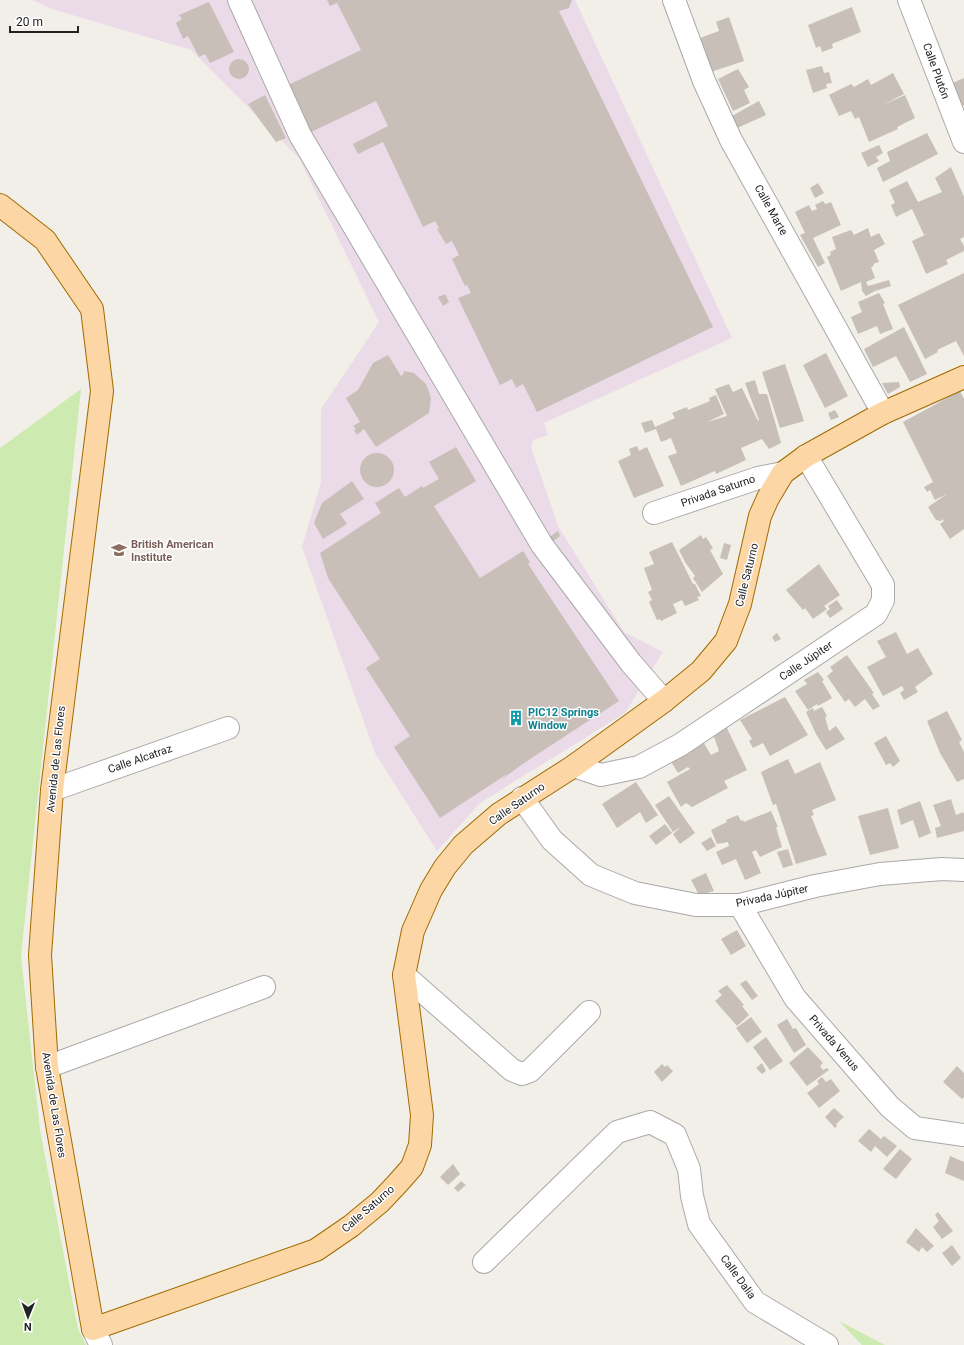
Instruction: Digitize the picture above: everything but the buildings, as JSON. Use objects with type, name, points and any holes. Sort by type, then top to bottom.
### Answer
[{"type":"main road","name":"Avenida de Las Flores","points":[[0,205],[45,240],[92,309],[102,391],[52,790],[40,955],[47,1067],[97,1337]]},
{"type":"main road","name":"Calle Saturno","points":[[97,1337],[316,1250],[380,1202],[397,1184],[412,1167],[420,1145],[422,1115],[404,975],[413,931],[431,890],[445,867],[463,845],[489,822],[522,798],[574,766],[664,701],[701,670],[726,641],[740,604],[760,516],[768,498],[783,473],[806,456],[883,413],[964,377]]},
{"type":"street","points":[[239,0],[300,135],[542,545],[631,663],[664,701]]},
{"type":"street","name":"Calle Marte","points":[[674,0],[704,81],[731,140],[883,413]]},
{"type":"street","name":"Calle Plutón","points":[[909,0],[964,142]]},
{"type":"street","name":"Calle Júpiter","points":[[574,766],[601,775],[639,767],[680,746],[876,614],[883,600],[883,585],[806,456]]},
{"type":"street","name":"Privada Saturno","points":[[654,513],[758,478],[783,473]]},
{"type":"street","name":"Calle Alcatraz","points":[[52,790],[228,728]]},
{"type":"street","name":"Privada Júpiter","points":[[522,798],[552,840],[591,875],[635,893],[696,905],[740,905],[815,886],[880,874],[942,869],[964,870]]},
{"type":"street","name":"Privada Venus","points":[[740,905],[794,998],[890,1107],[915,1128],[964,1135]]},
{"type":"street","points":[[404,975],[512,1070],[522,1074],[530,1071],[589,1012]]},
{"type":"street","points":[[47,1067],[264,986]]},
{"type":"street","name":"Calle Dalia","points":[[484,1262],[617,1132],[650,1122],[675,1135],[689,1168],[692,1196],[700,1224],[755,1302],[827,1345]]},
{"type":"shaded area","points":[[32,0],[575,0],[732,338],[544,423],[548,435],[533,440],[531,447],[558,526],[624,632],[663,652],[625,713],[480,803],[437,851],[375,753],[302,547],[321,482],[321,409],[379,322],[299,158],[191,50],[52,9]]},
{"type":"green space","points":[[81,389],[21,956],[40,1130],[78,1329],[86,1345],[0,1345],[0,448]]},
{"type":"green space","points":[[839,1321],[885,1345],[862,1345]]},
{"type":"place","name":"British American Institute","points":[[119,550]]},
{"type":"place","name":"PIC12 Springs Window","points":[[516,718]]}]
